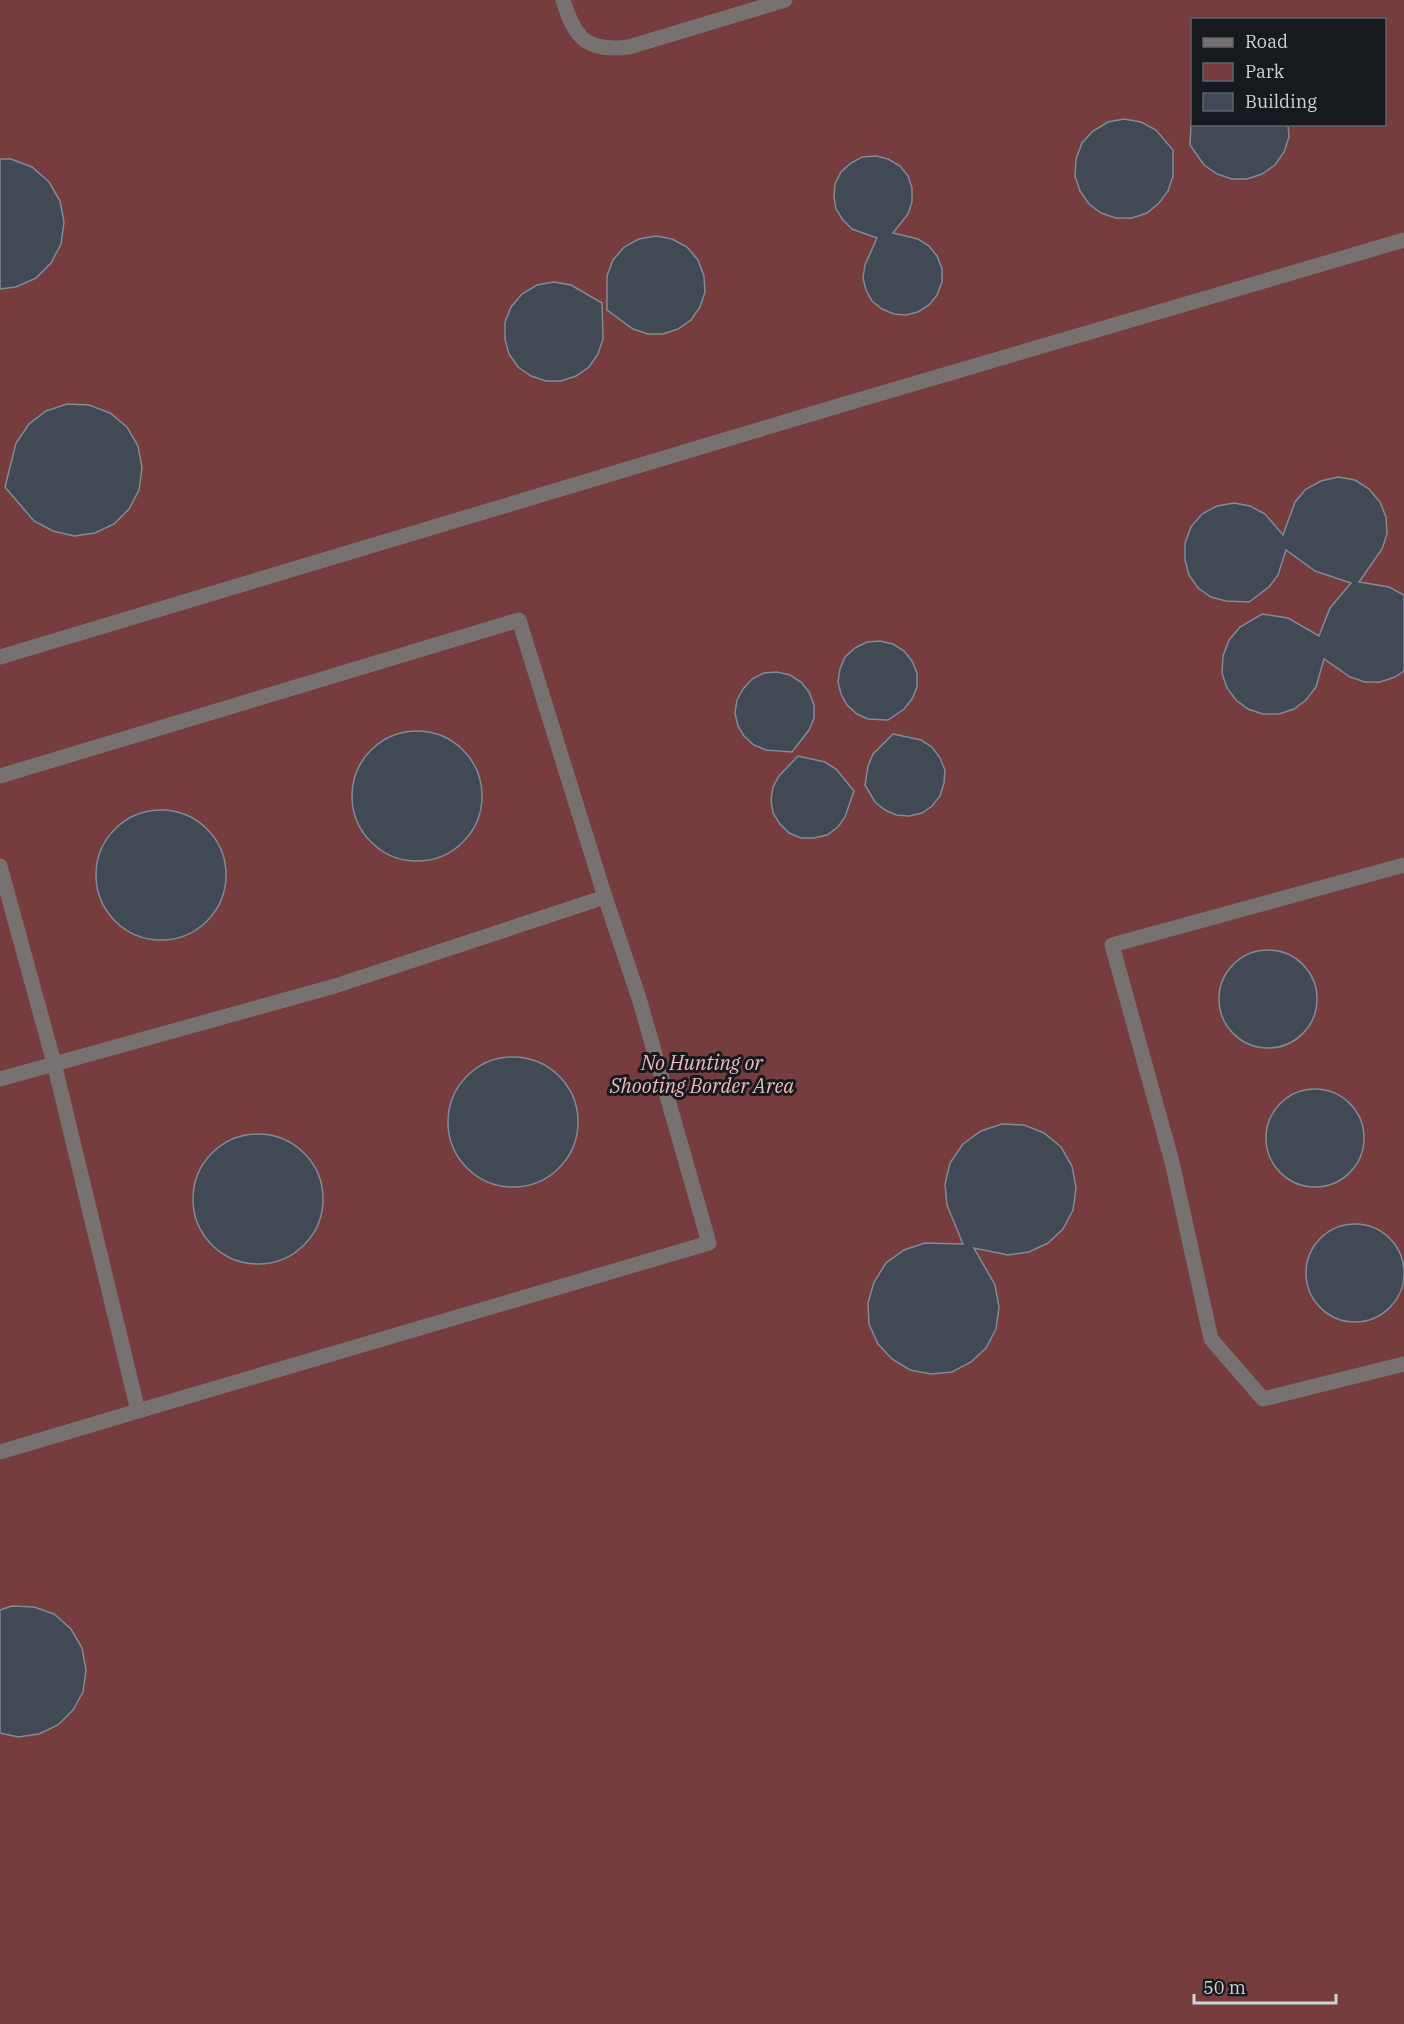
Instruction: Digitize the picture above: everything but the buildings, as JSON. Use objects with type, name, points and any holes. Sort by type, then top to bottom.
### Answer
[{"type":"street","points":[[563,0],[575,31],[599,48],[610,50],[629,47],[785,0]]},
{"type":"street","points":[[0,657],[838,406],[1404,240]]},
{"type":"street","points":[[0,776],[519,620],[605,897],[639,998],[710,1243],[0,1452]]},
{"type":"street","points":[[1404,864],[1112,945],[1172,1162],[1211,1339],[1263,1399],[1404,1364]]},
{"type":"street","points":[[0,866],[54,1063],[138,1411]]},
{"type":"street","points":[[0,1079],[335,987],[605,897]]},
{"type":"green space","name":"No Hunting or Shooting Border Area","points":[[0,0],[1404,0],[1404,2024],[0,2024]]}]
